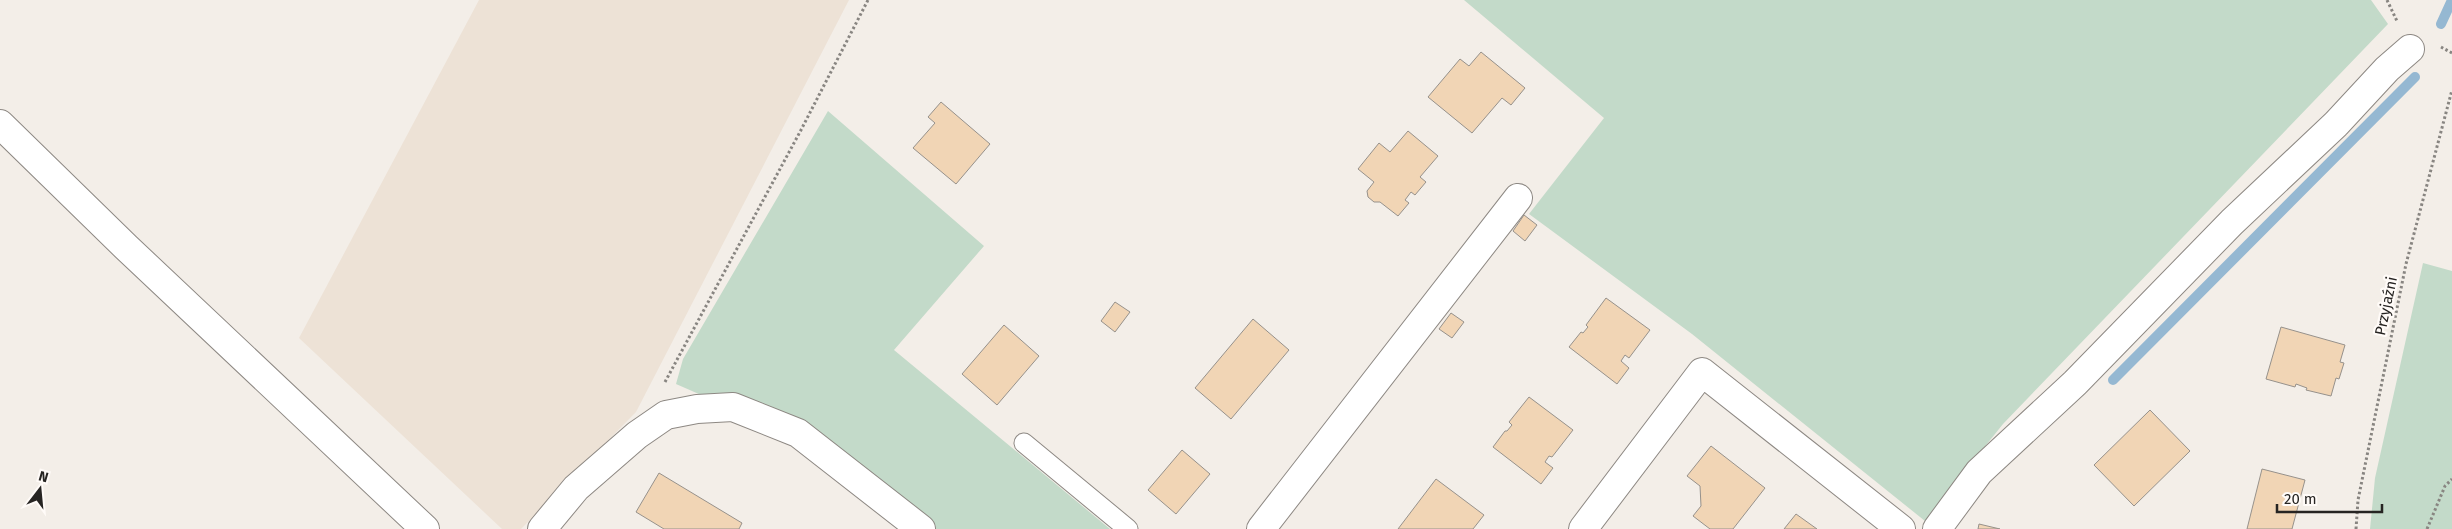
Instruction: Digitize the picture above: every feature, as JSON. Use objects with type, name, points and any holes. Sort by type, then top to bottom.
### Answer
[{"type":"street","points":[[1937,529],[1979,472],[2075,383],[2232,222],[2336,124],[2387,69],[2410,48]]},
{"type":"street","points":[[0,124],[126,247],[425,529]]},
{"type":"street","points":[[1261,529],[1518,198]]},
{"type":"street","points":[[1583,529],[1702,372],[1901,529]]},
{"type":"street","points":[[542,529],[576,488],[637,435],[666,415],[697,409],[733,407],[798,433],[921,529]]},
{"type":"lane","points":[[1024,442],[1128,529]]},
{"type":"path","points":[[665,383],[801,130],[868,0]]},
{"type":"path","name":"Przyjaźni","points":[[2356,529],[2358,500],[2406,264],[2452,90]]},
{"type":"path","points":[[2427,529],[2445,486],[2452,479]]},
{"type":"shaded area","points":[[479,0],[849,0],[636,412],[521,529],[502,529],[299,338]]},
{"type":"green space","points":[[1464,0],[2371,0],[2388,24],[2003,424],[1925,521],[1692,334],[1529,214],[1604,118]]},
{"type":"green space","points":[[828,111],[984,246],[894,350],[1110,529],[932,529],[786,419],[708,398],[676,384],[683,359]]},
{"type":"green space","points":[[2423,263],[2452,271],[2452,529],[2370,529],[2375,478]]},
{"type":"building","points":[[1481,52],[1525,88],[1511,105],[1502,98],[1472,133],[1428,97],[1460,59],[1469,66]]},
{"type":"building","points":[[941,102],[990,144],[956,184],[913,148],[935,123],[928,117]]},
{"type":"building","points":[[1408,131],[1438,156],[1420,177],[1426,182],[1415,195],[1411,192],[1405,200],[1409,203],[1398,216],[1380,202],[1374,202],[1368,197],[1367,191],[1374,182],[1358,169],[1379,143],[1390,152]]},
{"type":"building","points":[[1524,215],[1537,225],[1525,241],[1513,231]]},
{"type":"building","points":[[1606,298],[1650,330],[1629,358],[1625,355],[1621,361],[1629,368],[1617,384],[1569,347],[1581,332],[1583,333],[1588,327],[1586,325]]},
{"type":"building","points":[[1115,302],[1130,312],[1115,332],[1101,321]]},
{"type":"building","points":[[1451,313],[1464,322],[1452,338],[1439,329]]},
{"type":"building","points":[[1253,319],[1289,350],[1231,419],[1195,388]]},
{"type":"building","points":[[1004,325],[1039,356],[997,405],[962,374]]},
{"type":"building","points":[[2281,327],[2345,345],[2340,362],[2344,363],[2339,379],[2336,378],[2331,396],[2306,390],[2307,388],[2296,384],[2295,387],[2266,379]]},
{"type":"building","points":[[1529,397],[1573,430],[1552,457],[1549,456],[1545,462],[1553,468],[1541,484],[1493,447],[1512,425],[1509,422]]},
{"type":"building","points":[[2150,410],[2190,451],[2134,506],[2094,465]]},
{"type":"building","points":[[1711,446],[1765,488],[1733,529],[1710,529],[1693,516],[1701,506],[1700,486],[1687,476]]},
{"type":"building","points":[[1182,450],[1210,474],[1176,514],[1148,490]]},
{"type":"building","points":[[2262,469],[2305,480],[2292,529],[2247,529]]},
{"type":"building","points":[[659,473],[742,523],[739,529],[664,529],[636,512]]},
{"type":"building","points":[[1436,479],[1484,515],[1473,529],[1398,529]]},
{"type":"building","points":[[1796,514],[1817,529],[1784,529]]},
{"type":"building","points":[[1979,524],[2000,529],[1978,529]]},
{"type":"waterway","points":[[2441,24],[2452,0]]},
{"type":"waterway","points":[[2113,380],[2415,77]]}]
